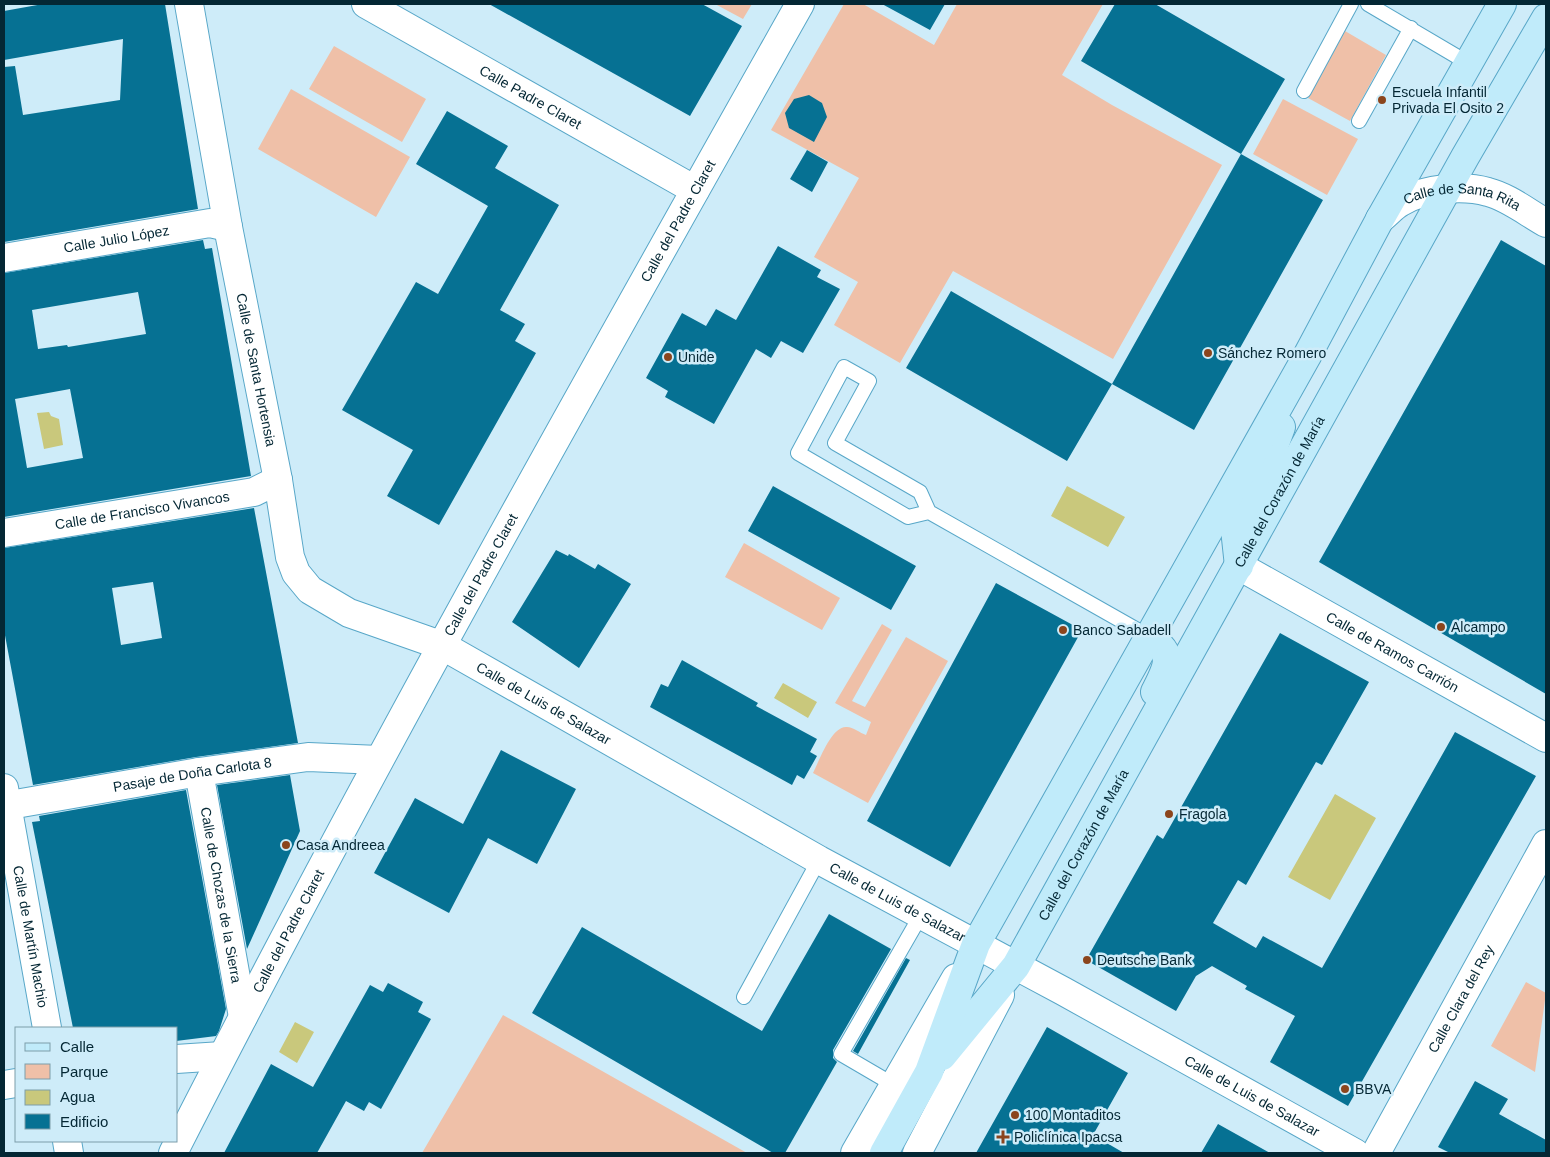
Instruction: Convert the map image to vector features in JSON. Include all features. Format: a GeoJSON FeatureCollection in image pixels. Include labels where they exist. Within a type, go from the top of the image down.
{"type":"FeatureCollection","features":[{"type":"Feature","properties":{"kind":"street","name":"Calle de Santa Hortensia"},"geometry":{"type":"LineString","coordinates":[[189,4],[228,227],[278,480],[290,557],[296,573],[310,590],[349,613],[443,646]]}},
{"type":"Feature","properties":{"kind":"street","name":"Calle Padre Claret"},"geometry":{"type":"LineString","coordinates":[[366,4],[695,190]]}},
{"type":"Feature","properties":{"kind":"street","name":"Calle del Padre Claret"},"geometry":{"type":"LineString","coordinates":[[173,1153],[222,1056],[379,760],[443,646],[536,472],[800,4]]}},
{"type":"Feature","properties":{"kind":"street","name":"Calle del Corazón de María"},"geometry":{"type":"LineString","coordinates":[[855,1153],[976,944],[1502,4]]}},
{"type":"Feature","properties":{"kind":"street","name":"Calle del Corazón de María"},"geometry":{"type":"LineString","coordinates":[[917,1153],[1016,966],[1447,189],[1546,18]]}},
{"type":"Feature","properties":{"kind":"street"},"geometry":{"type":"LineString","coordinates":[[1465,157],[1465,143],[1471,123],[1491,88],[1492,82],[1468,63]]}},
{"type":"Feature","properties":{"kind":"street","name":"Calle de Santa Rita"},"geometry":{"type":"LineString","coordinates":[[1380,219],[1400,202],[1421,194],[1447,189],[1471,189],[1489,192],[1546,224]]}},
{"type":"Feature","properties":{"kind":"street","name":"Calle Julio López"},"geometry":{"type":"LineString","coordinates":[[4,258],[210,223],[228,227]]}},
{"type":"Feature","properties":{"kind":"street"},"geometry":{"type":"LineString","coordinates":[[1238,566],[1235,529],[1265,470],[1278,437],[1284,418],[1282,399]]}},
{"type":"Feature","properties":{"kind":"street","name":"Calle de Francisco Vivancos"},"geometry":{"type":"LineString","coordinates":[[4,533],[254,492],[278,480]]}},
{"type":"Feature","properties":{"kind":"street","name":"Calle de Ramos Carrión"},"geometry":{"type":"LineString","coordinates":[[1238,566],[1546,738]]}},
{"type":"Feature","properties":{"kind":"street"},"geometry":{"type":"LineString","coordinates":[[1125,772],[1129,749],[1168,664],[1166,653],[1160,643],[1148,636]]}},
{"type":"Feature","properties":{"kind":"street","name":"Calle de Luis de Salazar"},"geometry":{"type":"LineString","coordinates":[[443,646],[819,860],[976,944],[1354,1153]]}},
{"type":"Feature","properties":{"kind":"street","name":"Pasaje de Doña Carlota 8"},"geometry":{"type":"LineString","coordinates":[[5,800],[308,757],[379,760]]}},
{"type":"Feature","properties":{"kind":"street","name":"Calle de Chozas de la Sierra"},"geometry":{"type":"LineString","coordinates":[[199,772],[243,1017]]}},
{"type":"Feature","properties":{"kind":"street","name":"Calle de Martín Machio"},"geometry":{"type":"LineString","coordinates":[[5,800],[47,1027]]}},
{"type":"Feature","properties":{"kind":"street","name":"Calle Clara del Rey"},"geometry":{"type":"LineString","coordinates":[[1376,1153],[1546,844]]}},
{"type":"Feature","properties":{"kind":"street","name":"Calle del Corazón de María"},"geometry":{"type":"LineString","coordinates":[[884,1153],[929,1072],[976,944]]}},
{"type":"Feature","properties":{"kind":"street","name":"Calle del Corazón de María"},"geometry":{"type":"LineString","coordinates":[[929,1072],[1016,966]]}},
{"type":"Feature","properties":{"kind":"street"},"geometry":{"type":"LineString","coordinates":[[178,1059],[222,1056]]}},
{"type":"Feature","properties":{"kind":"lane"},"geometry":{"type":"LineString","coordinates":[[1304,91],[1351,4]]}},
{"type":"Feature","properties":{"kind":"lane"},"geometry":{"type":"LineString","coordinates":[[1368,4],[1468,63]]}},
{"type":"Feature","properties":{"kind":"lane"},"geometry":{"type":"LineString","coordinates":[[1359,121],[1411,28]]}},
{"type":"Feature","properties":{"kind":"lane"},"geometry":{"type":"LineString","coordinates":[[929,512],[908,517],[798,453],[844,367],[869,380],[835,443],[920,492],[929,512],[1148,636]]}},
{"type":"Feature","properties":{"kind":"lane"},"geometry":{"type":"LineString","coordinates":[[744,997],[819,860]]}},
{"type":"Feature","properties":{"kind":"lane"},"geometry":{"type":"LineString","coordinates":[[894,1085],[841,1054],[921,915]]}},
{"type":"Feature","properties":{"kind":"green space"},"geometry":{"type":"Polygon","coordinates":[[[715,4],[752,4],[743,19],[715,4]]]}},
{"type":"Feature","properties":{"kind":"green space"},"geometry":{"type":"Polygon","coordinates":[[[844,4],[863,4],[934,45],[957,4],[1103,4],[1062,75],[1112,105],[1222,165],[1113,359],[953,271],[900,363],[834,325],[858,282],[814,257],[859,178],[771,130],[844,4]]]}},
{"type":"Feature","properties":{"kind":"green space"},"geometry":{"type":"Polygon","coordinates":[[[1345,31],[1386,55],[1350,121],[1308,98],[1345,31]]]}},
{"type":"Feature","properties":{"kind":"green space"},"geometry":{"type":"Polygon","coordinates":[[[334,46],[426,99],[402,142],[309,89],[334,46]]]}},
{"type":"Feature","properties":{"kind":"green space"},"geometry":{"type":"Polygon","coordinates":[[[291,89],[410,157],[376,217],[258,149],[291,89]]]}},
{"type":"Feature","properties":{"kind":"green space"},"geometry":{"type":"Polygon","coordinates":[[[1283,99],[1358,139],[1327,195],[1253,154],[1283,99]]]}},
{"type":"Feature","properties":{"kind":"green space"},"geometry":{"type":"Polygon","coordinates":[[[744,543],[840,598],[822,630],[725,577],[744,543]]]}},
{"type":"Feature","properties":{"kind":"green space"},"geometry":{"type":"Polygon","coordinates":[[[882,624],[892,630],[852,701],[865,707],[906,637],[948,661],[868,803],[813,773],[831,738],[841,728],[852,728],[866,735],[871,722],[835,703],[882,624]]]}},
{"type":"Feature","properties":{"kind":"green space"},"geometry":{"type":"Polygon","coordinates":[[[1526,982],[1546,993],[1535,1072],[1491,1046],[1526,982]]]}},
{"type":"Feature","properties":{"kind":"green space"},"geometry":{"type":"Polygon","coordinates":[[[503,1015],[747,1153],[422,1153],[503,1015]]]}},
{"type":"Feature","properties":{"kind":"water"},"geometry":{"type":"Polygon","coordinates":[[[49,412],[51,416],[59,419],[63,445],[44,449],[37,413],[49,412]]]}},
{"type":"Feature","properties":{"kind":"water"},"geometry":{"type":"Polygon","coordinates":[[[1067,486],[1125,517],[1108,547],[1051,516],[1067,486]]]}},
{"type":"Feature","properties":{"kind":"water"},"geometry":{"type":"Polygon","coordinates":[[[783,683],[817,702],[808,718],[774,698],[783,683]]]}},
{"type":"Feature","properties":{"kind":"water"},"geometry":{"type":"Polygon","coordinates":[[[1335,794],[1376,818],[1330,900],[1288,877],[1335,794]]]}},
{"type":"Feature","properties":{"kind":"water"},"geometry":{"type":"Polygon","coordinates":[[[295,1022],[314,1032],[297,1063],[279,1052],[295,1022]]]}},
{"type":"Feature","properties":{"kind":"building"},"geometry":{"type":"Polygon","coordinates":[[[43,4],[165,4],[198,209],[4,242],[4,67],[15,66],[23,115],[120,100],[123,39],[4,60],[4,11],[43,4]]]}},
{"type":"Feature","properties":{"kind":"building"},"geometry":{"type":"Polygon","coordinates":[[[489,4],[702,4],[742,26],[690,116],[489,4]]]}},
{"type":"Feature","properties":{"kind":"building"},"geometry":{"type":"Polygon","coordinates":[[[882,4],[945,4],[930,30],[882,4]]]}},
{"type":"Feature","properties":{"kind":"building"},"geometry":{"type":"Polygon","coordinates":[[[1115,4],[1155,4],[1285,79],[1241,154],[1081,61],[1115,4]]]}},
{"type":"Feature","properties":{"kind":"building"},"geometry":{"type":"Polygon","coordinates":[[[809,95],[822,103],[827,117],[814,142],[789,128],[785,113],[794,99],[809,95]]]}},
{"type":"Feature","properties":{"kind":"building"},"geometry":{"type":"Polygon","coordinates":[[[447,111],[508,146],[495,168],[559,205],[500,310],[525,324],[515,341],[536,353],[439,525],[387,496],[413,450],[342,410],[416,282],[438,294],[488,206],[416,164],[447,111]]]}},
{"type":"Feature","properties":{"kind":"building"},"geometry":{"type":"Polygon","coordinates":[[[807,150],[828,162],[812,192],[790,179],[807,150]]]}},
{"type":"Feature","properties":{"kind":"building"},"geometry":{"type":"Polygon","coordinates":[[[1241,154],[1323,200],[1194,430],[1112,384],[1241,154]]]}},
{"type":"Feature","properties":{"kind":"building"},"geometry":{"type":"Polygon","coordinates":[[[203,240],[205,249],[212,248],[251,476],[4,517],[4,273],[203,240]],[[138,292],[32,310],[38,349],[67,345],[68,347],[146,334],[138,292]],[[70,389],[15,399],[27,468],[83,458],[70,389]]]}},
{"type":"Feature","properties":{"kind":"building"},"geometry":{"type":"Polygon","coordinates":[[[1501,240],[1546,266],[1546,694],[1319,562],[1501,240]]]}},
{"type":"Feature","properties":{"kind":"building"},"geometry":{"type":"Polygon","coordinates":[[[778,246],[821,270],[817,277],[840,289],[803,353],[781,341],[771,358],[756,349],[714,424],[665,397],[668,391],[646,378],[682,313],[706,326],[716,309],[736,320],[778,246]]]}},
{"type":"Feature","properties":{"kind":"building"},"geometry":{"type":"Polygon","coordinates":[[[951,291],[1112,384],[1067,461],[906,368],[951,291]]]}},
{"type":"Feature","properties":{"kind":"building"},"geometry":{"type":"Polygon","coordinates":[[[773,486],[916,566],[891,610],[748,531],[773,486]]]}},
{"type":"Feature","properties":{"kind":"building"},"geometry":{"type":"Polygon","coordinates":[[[254,508],[298,743],[196,757],[33,785],[4,630],[4,548],[254,508]],[[153,582],[112,588],[121,645],[162,638],[153,582]]]}},
{"type":"Feature","properties":{"kind":"building"},"geometry":{"type":"Polygon","coordinates":[[[556,550],[568,556],[569,554],[595,569],[598,564],[631,584],[579,668],[512,622],[556,550]]]}},
{"type":"Feature","properties":{"kind":"building"},"geometry":{"type":"Polygon","coordinates":[[[996,583],[1082,630],[950,867],[867,821],[996,583]]]}},
{"type":"Feature","properties":{"kind":"building"},"geometry":{"type":"Polygon","coordinates":[[[1280,633],[1369,682],[1322,765],[1316,762],[1246,885],[1238,880],[1213,923],[1256,948],[1263,936],[1322,968],[1455,732],[1536,776],[1348,1106],[1270,1062],[1295,1016],[1245,989],[1247,986],[1212,966],[1196,976],[1176,1011],[1086,960],[1157,835],[1163,839],[1280,633]]]}},
{"type":"Feature","properties":{"kind":"building"},"geometry":{"type":"Polygon","coordinates":[[[682,660],[758,703],[756,706],[817,739],[810,752],[817,756],[804,779],[797,775],[792,785],[650,707],[661,684],[668,687],[682,660]]]}},
{"type":"Feature","properties":{"kind":"building"},"geometry":{"type":"Polygon","coordinates":[[[501,750],[576,789],[537,864],[488,838],[449,913],[374,873],[415,798],[463,824],[501,750]]]}},
{"type":"Feature","properties":{"kind":"building"},"geometry":{"type":"Polygon","coordinates":[[[290,775],[300,831],[247,949],[217,785],[290,775]]]}},
{"type":"Feature","properties":{"kind":"building"},"geometry":{"type":"Polygon","coordinates":[[[186,790],[226,1009],[216,1036],[178,1041],[178,1027],[73,1027],[32,822],[40,821],[39,816],[186,790]]]}},
{"type":"Feature","properties":{"kind":"building"},"geometry":{"type":"Polygon","coordinates":[[[829,914],[891,949],[833,1050],[833,1058],[837,1062],[785,1153],[773,1153],[532,1013],[582,927],[762,1031],[829,914]]]}},
{"type":"Feature","properties":{"kind":"building"},"geometry":{"type":"Polygon","coordinates":[[[906,958],[910,960],[858,1054],[853,1051],[906,958]]]}},
{"type":"Feature","properties":{"kind":"building"},"geometry":{"type":"Polygon","coordinates":[[[388,983],[423,1002],[418,1012],[431,1019],[381,1109],[369,1102],[364,1111],[346,1101],[317,1153],[224,1153],[271,1064],[313,1087],[370,985],[383,992],[388,983]]]}},
{"type":"Feature","properties":{"kind":"building"},"geometry":{"type":"Polygon","coordinates":[[[1047,1027],[1128,1073],[1093,1135],[1124,1153],[976,1153],[1047,1027]]]}},
{"type":"Feature","properties":{"kind":"building"},"geometry":{"type":"Polygon","coordinates":[[[1475,1081],[1508,1099],[1499,1114],[1546,1140],[1546,1153],[1450,1153],[1438,1147],[1475,1081]]]}},
{"type":"Feature","properties":{"kind":"building"},"geometry":{"type":"Polygon","coordinates":[[[1218,1124],[1270,1153],[1201,1153],[1218,1124]]]}},
{"type":"Feature","properties":{"kind":"place","name":"Escuela Infantil Privada El Osito 2"},"geometry":{"type":"Point","coordinates":[1382,100]}},
{"type":"Feature","properties":{"kind":"place","name":"Sánchez Romero"},"geometry":{"type":"Point","coordinates":[1208,353]}},
{"type":"Feature","properties":{"kind":"place","name":"Unide"},"geometry":{"type":"Point","coordinates":[668,357]}},
{"type":"Feature","properties":{"kind":"place","name":"Alcampo"},"geometry":{"type":"Point","coordinates":[1441,627]}},
{"type":"Feature","properties":{"kind":"place","name":"Banco Sabadell"},"geometry":{"type":"Point","coordinates":[1063,630]}},
{"type":"Feature","properties":{"kind":"place","name":"Fragola"},"geometry":{"type":"Point","coordinates":[1169,814]}},
{"type":"Feature","properties":{"kind":"place","name":"Casa Andreea"},"geometry":{"type":"Point","coordinates":[286,845]}},
{"type":"Feature","properties":{"kind":"place","name":"Deutsche Bank"},"geometry":{"type":"Point","coordinates":[1087,960]}},
{"type":"Feature","properties":{"kind":"place","name":"BBVA"},"geometry":{"type":"Point","coordinates":[1345,1089]}},
{"type":"Feature","properties":{"kind":"place","name":"100 Montaditos"},"geometry":{"type":"Point","coordinates":[1015,1115]}},
{"type":"Feature","properties":{"kind":"place","name":"Policlínica Ipacsa"},"geometry":{"type":"Point","coordinates":[1003,1137]}}]}
